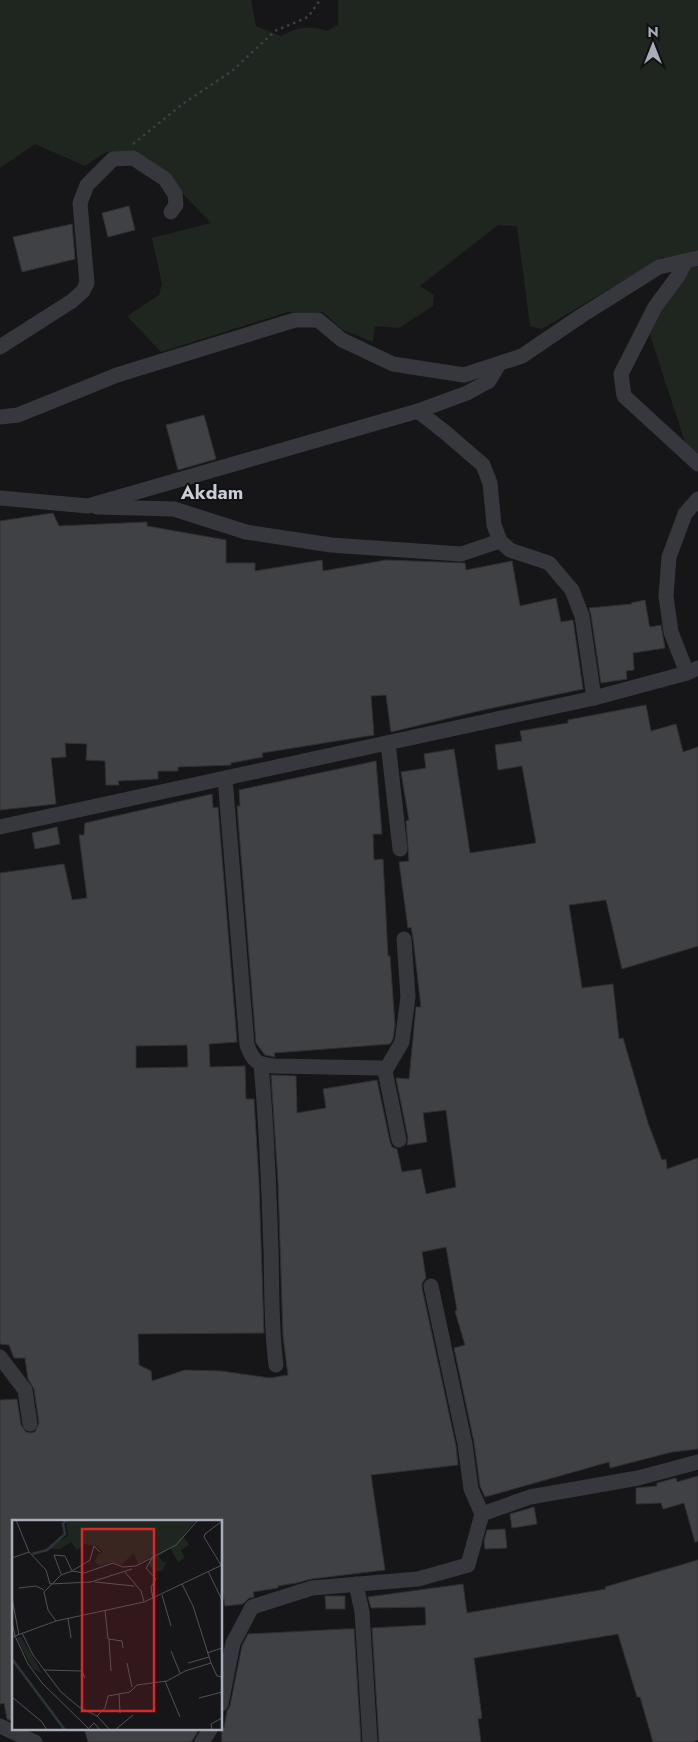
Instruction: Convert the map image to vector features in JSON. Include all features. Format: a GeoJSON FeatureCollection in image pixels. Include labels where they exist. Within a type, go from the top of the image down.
{"type":"FeatureCollection","features":[{"type":"Feature","properties":{"kind":"street"},"geometry":{"type":"LineString","coordinates":[[0,346],[72,301],[83,291],[87,283],[80,203],[87,186],[113,159],[133,158],[165,179],[175,194],[176,206],[171,212]]}},
{"type":"Feature","properties":{"kind":"street"},"geometry":{"type":"LineString","coordinates":[[0,417],[18,415],[116,374],[295,320],[318,320],[342,340],[392,364],[464,374],[522,356],[580,316],[659,267],[692,259]]}},
{"type":"Feature","properties":{"kind":"street"},"geometry":{"type":"LineString","coordinates":[[692,259],[655,307],[621,374],[624,396],[698,464]]}},
{"type":"Feature","properties":{"kind":"street"},"geometry":{"type":"LineString","coordinates":[[88,506],[418,411],[467,393],[489,381],[499,364]]}},
{"type":"Feature","properties":{"kind":"street"},"geometry":{"type":"LineString","coordinates":[[418,411],[483,465],[490,484],[494,525],[500,541],[510,550],[549,563],[572,590],[582,616],[594,698]]}},
{"type":"Feature","properties":{"kind":"street"},"geometry":{"type":"LineString","coordinates":[[0,498],[119,509],[174,510],[246,532],[331,545],[461,554],[500,541]]}},
{"type":"Feature","properties":{"kind":"street"},"geometry":{"type":"LineString","coordinates":[[0,827],[594,698],[692,670],[671,632],[666,596],[669,557],[685,514],[698,500]]}},
{"type":"Feature","properties":{"kind":"street"},"geometry":{"type":"LineString","coordinates":[[388,743],[400,849]]}},
{"type":"Feature","properties":{"kind":"street"},"geometry":{"type":"LineString","coordinates":[[225,778],[246,1045],[252,1058],[261,1065],[380,1068],[385,1071]]}},
{"type":"Feature","properties":{"kind":"street"},"geometry":{"type":"LineString","coordinates":[[398,1140],[385,1071],[402,1042],[405,1024],[408,997],[404,939]]}},
{"type":"Feature","properties":{"kind":"street"},"geometry":{"type":"LineString","coordinates":[[261,1065],[266,1116],[272,1334],[276,1365]]}},
{"type":"Feature","properties":{"kind":"street"},"geometry":{"type":"LineString","coordinates":[[222,1699],[233,1643],[252,1607],[312,1588],[418,1579],[468,1565],[482,1514],[471,1489],[465,1444],[431,1286]]}},
{"type":"Feature","properties":{"kind":"street"},"geometry":{"type":"LineString","coordinates":[[0,1357],[25,1390],[30,1424]]}},
{"type":"Feature","properties":{"kind":"street"},"geometry":{"type":"LineString","coordinates":[[482,1514],[530,1497],[638,1478],[698,1462]]}},
{"type":"Feature","properties":{"kind":"street"},"geometry":{"type":"LineString","coordinates":[[356,1584],[362,1612],[370,1742]]}},
{"type":"Feature","properties":{"kind":"street"},"geometry":{"type":"LineString","coordinates":[[0,1726],[35,1742]]}},
{"type":"Feature","properties":{"kind":"street"},"geometry":{"type":"LineString","coordinates":[[202,1742],[210,1730]]}},
{"type":"Feature","properties":{"kind":"path"},"geometry":{"type":"LineString","coordinates":[[113,159],[184,103],[232,71],[275,31],[308,17],[320,0]]}},
{"type":"Feature","properties":{"kind":"shaded area"},"geometry":{"type":"Polygon","coordinates":[[[0,0],[251,0],[256,26],[281,36],[303,28],[327,31],[338,25],[338,0],[698,0],[698,455],[685,442],[650,335],[658,309],[687,269],[663,257],[542,329],[530,326],[517,226],[498,225],[420,286],[434,295],[433,306],[399,328],[375,326],[373,342],[343,330],[323,312],[288,312],[161,352],[127,316],[159,295],[162,284],[152,238],[211,223],[149,159],[106,152],[85,166],[35,144],[0,168],[0,0]]]}},
{"type":"Feature","properties":{"kind":"building"},"geometry":{"type":"Polygon","coordinates":[[[129,206],[135,230],[108,237],[102,213],[129,206]]]}},
{"type":"Feature","properties":{"kind":"building"},"geometry":{"type":"Polygon","coordinates":[[[72,224],[75,259],[22,272],[13,237],[72,224]]]}},
{"type":"Feature","properties":{"kind":"building"},"geometry":{"type":"Polygon","coordinates":[[[204,415],[216,459],[178,470],[166,425],[204,415]]]}},
{"type":"Feature","properties":{"kind":"building"},"geometry":{"type":"Polygon","coordinates":[[[53,513],[59,526],[147,522],[147,526],[226,540],[226,563],[255,563],[255,571],[322,560],[323,571],[386,560],[465,563],[466,570],[512,561],[520,606],[556,598],[561,622],[573,620],[583,689],[391,732],[386,695],[371,696],[374,735],[262,753],[263,757],[231,763],[231,765],[178,767],[178,771],[158,771],[158,779],[118,781],[119,785],[106,785],[105,761],[86,760],[87,744],[65,743],[66,757],[51,758],[56,804],[0,810],[0,521],[53,513]]]}},
{"type":"Feature","properties":{"kind":"building"},"geometry":{"type":"Polygon","coordinates":[[[645,600],[650,627],[661,625],[665,648],[633,653],[634,670],[626,671],[627,679],[601,683],[589,608],[632,604],[645,600]]]}},
{"type":"Feature","properties":{"kind":"building"},"geometry":{"type":"Polygon","coordinates":[[[646,705],[651,731],[676,724],[683,752],[698,747],[698,946],[622,969],[606,900],[569,905],[582,988],[613,984],[619,1039],[623,1038],[648,1123],[662,1160],[666,1159],[667,1169],[698,1158],[698,1449],[672,1452],[610,1468],[609,1462],[485,1497],[480,1486],[474,1442],[454,1348],[465,1345],[455,1311],[457,1310],[446,1247],[422,1252],[426,1278],[422,1283],[422,1288],[456,1446],[458,1465],[371,1475],[385,1570],[311,1579],[278,1586],[278,1588],[253,1592],[254,1597],[249,1598],[243,1604],[225,1606],[222,1586],[222,1520],[12,1520],[12,1721],[7,1719],[4,1703],[0,1704],[0,1400],[17,1399],[21,1425],[26,1432],[35,1432],[39,1423],[34,1389],[28,1379],[25,1358],[14,1358],[9,1345],[0,1344],[0,873],[64,864],[72,900],[87,898],[79,835],[84,835],[85,823],[212,794],[213,808],[218,807],[237,1042],[209,1044],[210,1067],[245,1066],[246,1099],[254,1099],[264,1333],[138,1334],[139,1365],[151,1371],[152,1381],[185,1370],[221,1371],[270,1378],[288,1375],[283,1336],[278,1181],[271,1075],[296,1076],[297,1113],[326,1108],[323,1089],[377,1080],[390,1142],[392,1147],[397,1149],[402,1172],[421,1169],[426,1194],[456,1187],[446,1110],[423,1113],[427,1142],[407,1145],[408,1138],[396,1078],[409,1079],[416,1007],[421,1007],[413,938],[411,927],[408,928],[399,862],[409,861],[406,821],[409,820],[401,772],[426,768],[424,754],[454,749],[470,853],[536,843],[522,766],[498,770],[495,745],[522,741],[520,731],[568,723],[568,720],[646,705]],[[187,1045],[136,1046],[136,1068],[188,1067],[187,1045]]]}},
{"type":"Feature","properties":{"kind":"building"},"geometry":{"type":"Polygon","coordinates":[[[376,761],[382,834],[373,834],[374,860],[383,859],[388,956],[390,956],[395,1025],[393,1039],[390,1044],[274,1053],[275,1057],[265,1055],[256,1043],[237,806],[240,806],[239,790],[376,761]]]}},
{"type":"Feature","properties":{"kind":"building"},"geometry":{"type":"Polygon","coordinates":[[[57,827],[60,844],[35,849],[32,833],[57,827]]]}},
{"type":"Feature","properties":{"kind":"building"},"geometry":{"type":"Polygon","coordinates":[[[698,1476],[698,1541],[695,1542],[684,1503],[663,1509],[661,1503],[636,1504],[636,1488],[657,1486],[657,1483],[676,1478],[677,1482],[698,1476]]]}},
{"type":"Feature","properties":{"kind":"building"},"geometry":{"type":"Polygon","coordinates":[[[534,1507],[537,1524],[512,1528],[510,1514],[534,1507]]]}},
{"type":"Feature","properties":{"kind":"building"},"geometry":{"type":"Polygon","coordinates":[[[505,1529],[507,1548],[485,1549],[484,1541],[487,1530],[505,1529]]]}},
{"type":"Feature","properties":{"kind":"building"},"geometry":{"type":"Polygon","coordinates":[[[698,1560],[698,1740],[693,1742],[653,1742],[640,1697],[637,1697],[618,1634],[474,1658],[482,1718],[478,1719],[481,1742],[379,1742],[372,1628],[426,1625],[425,1607],[371,1608],[368,1597],[463,1584],[467,1613],[606,1589],[605,1587],[698,1560]]]}},
{"type":"Feature","properties":{"kind":"building"},"geometry":{"type":"Polygon","coordinates":[[[325,1596],[345,1596],[345,1609],[326,1609],[325,1596]]]}},
{"type":"Feature","properties":{"kind":"building"},"geometry":{"type":"Polygon","coordinates":[[[354,1629],[361,1742],[222,1742],[221,1730],[224,1728],[227,1711],[230,1706],[242,1646],[248,1634],[354,1629]]]}},
{"type":"Feature","properties":{"kind":"building"},"geometry":{"type":"Polygon","coordinates":[[[85,1730],[199,1730],[192,1741],[188,1742],[88,1742],[85,1730]]]}},
{"type":"Feature","properties":{"kind":"district","name":"Akdam"},"geometry":{"type":"Point","coordinates":[212,492]}}]}
